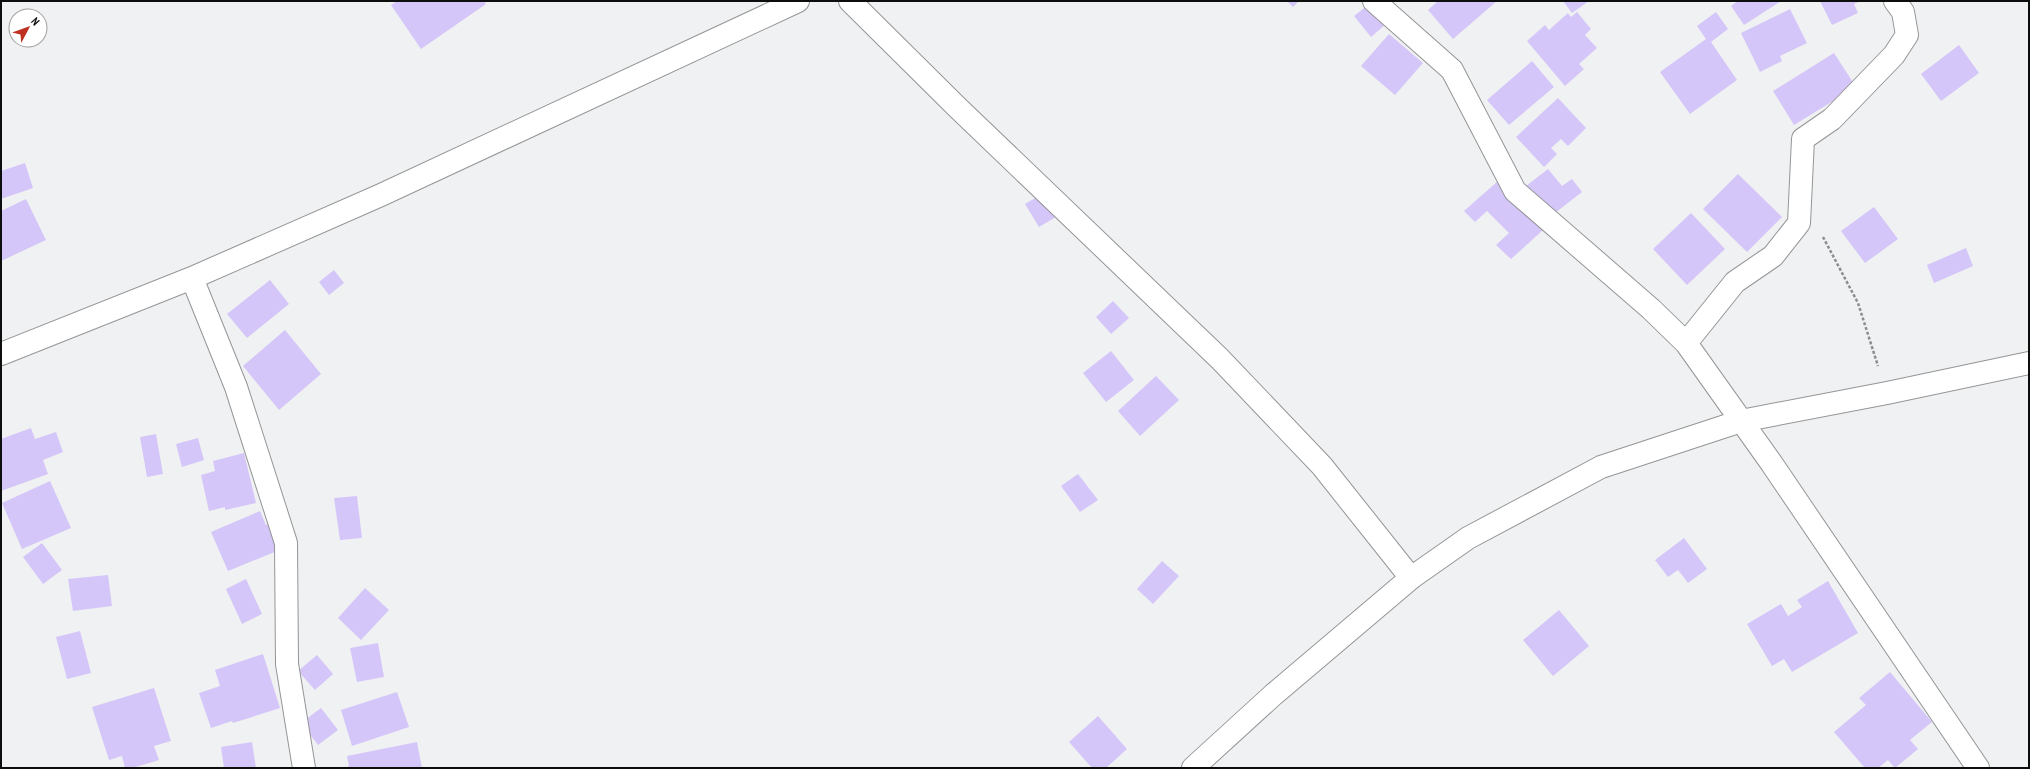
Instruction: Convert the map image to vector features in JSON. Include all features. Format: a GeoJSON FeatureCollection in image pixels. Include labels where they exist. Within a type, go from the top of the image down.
{"type":"FeatureCollection","features":[{"type":"Feature","properties":{"kind":"street"},"geometry":{"type":"LineString","coordinates":[[1,354],[192,278],[382,195],[798,1]]}},
{"type":"Feature","properties":{"kind":"street"},"geometry":{"type":"LineString","coordinates":[[850,1],[1220,360],[1322,466],[1411,578]]}},
{"type":"Feature","properties":{"kind":"street"},"geometry":{"type":"LineString","coordinates":[[1374,1],[1452,70],[1515,191],[1651,309],[1686,343],[1978,768]]}},
{"type":"Feature","properties":{"kind":"street"},"geometry":{"type":"LineString","coordinates":[[1686,343],[1735,282],[1774,256],[1798,223],[1802,138],[1832,119],[1894,55],[1907,35],[1903,12],[1895,1]]}},
{"type":"Feature","properties":{"kind":"street"},"geometry":{"type":"LineString","coordinates":[[192,278],[236,387],[286,543],[287,664],[304,768]]}},
{"type":"Feature","properties":{"kind":"street"},"geometry":{"type":"LineString","coordinates":[[1194,768],[1273,695],[1411,578],[1468,538],[1601,467],[1741,421],[1887,394],[2029,363]]}},
{"type":"Feature","properties":{"kind":"path"},"geometry":{"type":"LineString","coordinates":[[1822,234],[1858,303],[1887,394]]}},
{"type":"Feature","properties":{"kind":"building"},"geometry":{"type":"Polygon","coordinates":[[[397,1],[484,1],[486,4],[421,49],[391,5],[397,1]]]}},
{"type":"Feature","properties":{"kind":"building"},"geometry":{"type":"Polygon","coordinates":[[[1287,1],[1299,1],[1293,7],[1287,1]]]}},
{"type":"Feature","properties":{"kind":"building"},"geometry":{"type":"Polygon","coordinates":[[[1438,1],[1497,1],[1453,39],[1428,10],[1438,1]]]}},
{"type":"Feature","properties":{"kind":"building"},"geometry":{"type":"Polygon","coordinates":[[[1563,1],[1589,1],[1572,13],[1563,1]]]}},
{"type":"Feature","properties":{"kind":"building"},"geometry":{"type":"Polygon","coordinates":[[[1738,1],[1781,1],[1744,25],[1731,6],[1738,1]]]}},
{"type":"Feature","properties":{"kind":"building"},"geometry":{"type":"Polygon","coordinates":[[[1820,1],[1861,1],[1854,4],[1858,13],[1832,25],[1820,1]]]}},
{"type":"Feature","properties":{"kind":"building"},"geometry":{"type":"Polygon","coordinates":[[[1368,5],[1385,25],[1371,37],[1354,16],[1368,5]]]}},
{"type":"Feature","properties":{"kind":"building"},"geometry":{"type":"Polygon","coordinates":[[[1790,9],[1807,43],[1780,56],[1782,61],[1760,72],[1741,33],[1790,9]]]}},
{"type":"Feature","properties":{"kind":"building"},"geometry":{"type":"Polygon","coordinates":[[[1577,12],[1591,29],[1585,35],[1597,48],[1579,64],[1584,69],[1565,86],[1527,41],[1545,25],[1549,30],[1568,13],[1571,17],[1577,12]]]}},
{"type":"Feature","properties":{"kind":"building"},"geometry":{"type":"Polygon","coordinates":[[[1716,12],[1728,29],[1711,42],[1737,80],[1690,114],[1660,72],[1706,39],[1697,26],[1716,12]]]}},
{"type":"Feature","properties":{"kind":"building"},"geometry":{"type":"Polygon","coordinates":[[[1389,34],[1423,63],[1395,95],[1361,66],[1389,34]]]}},
{"type":"Feature","properties":{"kind":"building"},"geometry":{"type":"Polygon","coordinates":[[[1959,45],[1979,73],[1941,101],[1921,74],[1959,45]]]}},
{"type":"Feature","properties":{"kind":"building"},"geometry":{"type":"Polygon","coordinates":[[[1834,53],[1856,87],[1794,125],[1773,91],[1834,53]]]}},
{"type":"Feature","properties":{"kind":"building"},"geometry":{"type":"Polygon","coordinates":[[[1532,61],[1554,87],[1509,125],[1487,100],[1532,61]]]}},
{"type":"Feature","properties":{"kind":"building"},"geometry":{"type":"Polygon","coordinates":[[[1558,98],[1586,128],[1568,146],[1561,139],[1551,148],[1557,154],[1544,167],[1516,137],[1558,98]]]}},
{"type":"Feature","properties":{"kind":"building"},"geometry":{"type":"Polygon","coordinates":[[[25,163],[33,188],[1,199],[1,171],[25,163]]]}},
{"type":"Feature","properties":{"kind":"building"},"geometry":{"type":"Polygon","coordinates":[[[1548,169],[1562,186],[1572,179],[1582,192],[1550,217],[1526,186],[1548,169]]]}},
{"type":"Feature","properties":{"kind":"building"},"geometry":{"type":"Polygon","coordinates":[[[1738,174],[1782,217],[1747,252],[1703,209],[1738,174]]]}},
{"type":"Feature","properties":{"kind":"building"},"geometry":{"type":"Polygon","coordinates":[[[1498,181],[1543,230],[1511,259],[1496,245],[1509,233],[1487,211],[1475,222],[1464,211],[1498,181]]]}},
{"type":"Feature","properties":{"kind":"building"},"geometry":{"type":"Polygon","coordinates":[[[1042,194],[1056,217],[1039,227],[1025,204],[1042,194]]]}},
{"type":"Feature","properties":{"kind":"building"},"geometry":{"type":"Polygon","coordinates":[[[26,199],[46,240],[1,261],[1,211],[26,199]]]}},
{"type":"Feature","properties":{"kind":"building"},"geometry":{"type":"Polygon","coordinates":[[[1874,207],[1898,239],[1865,263],[1841,231],[1874,207]]]}},
{"type":"Feature","properties":{"kind":"building"},"geometry":{"type":"Polygon","coordinates":[[[1691,213],[1725,249],[1687,285],[1653,249],[1691,213]]]}},
{"type":"Feature","properties":{"kind":"building"},"geometry":{"type":"Polygon","coordinates":[[[1966,248],[1973,266],[1934,283],[1927,265],[1966,248]]]}},
{"type":"Feature","properties":{"kind":"building"},"geometry":{"type":"Polygon","coordinates":[[[334,270],[344,283],[329,295],[319,282],[334,270]]]}},
{"type":"Feature","properties":{"kind":"building"},"geometry":{"type":"Polygon","coordinates":[[[270,280],[289,304],[247,338],[227,314],[270,280]]]}},
{"type":"Feature","properties":{"kind":"building"},"geometry":{"type":"Polygon","coordinates":[[[1113,301],[1129,318],[1111,334],[1096,317],[1113,301]]]}},
{"type":"Feature","properties":{"kind":"building"},"geometry":{"type":"Polygon","coordinates":[[[285,330],[321,374],[279,410],[243,366],[285,330]]]}},
{"type":"Feature","properties":{"kind":"building"},"geometry":{"type":"Polygon","coordinates":[[[1111,351],[1134,380],[1106,402],[1083,373],[1111,351]]]}},
{"type":"Feature","properties":{"kind":"building"},"geometry":{"type":"Polygon","coordinates":[[[1156,376],[1179,400],[1140,436],[1118,411],[1156,376]]]}},
{"type":"Feature","properties":{"kind":"building"},"geometry":{"type":"Polygon","coordinates":[[[31,428],[35,439],[56,432],[63,452],[43,460],[48,474],[1,491],[1,439],[31,428]]]}},
{"type":"Feature","properties":{"kind":"building"},"geometry":{"type":"Polygon","coordinates":[[[156,434],[163,474],[147,477],[140,437],[156,434]]]}},
{"type":"Feature","properties":{"kind":"building"},"geometry":{"type":"Polygon","coordinates":[[[198,438],[204,460],[182,467],[176,444],[198,438]]]}},
{"type":"Feature","properties":{"kind":"building"},"geometry":{"type":"Polygon","coordinates":[[[244,453],[256,503],[225,510],[225,507],[209,511],[201,475],[215,471],[213,461],[244,453]]]}},
{"type":"Feature","properties":{"kind":"building"},"geometry":{"type":"Polygon","coordinates":[[[1078,474],[1098,500],[1080,512],[1061,486],[1078,474]]]}},
{"type":"Feature","properties":{"kind":"building"},"geometry":{"type":"Polygon","coordinates":[[[50,481],[71,528],[22,549],[2,503],[50,481]]]}},
{"type":"Feature","properties":{"kind":"building"},"geometry":{"type":"Polygon","coordinates":[[[357,496],[362,538],[340,540],[334,498],[357,496]]]}},
{"type":"Feature","properties":{"kind":"building"},"geometry":{"type":"Polygon","coordinates":[[[260,511],[266,525],[273,522],[282,542],[275,544],[277,551],[228,571],[211,532],[260,511]]]}},
{"type":"Feature","properties":{"kind":"building"},"geometry":{"type":"Polygon","coordinates":[[[1684,538],[1707,569],[1688,583],[1678,570],[1668,577],[1655,560],[1684,538]]]}},
{"type":"Feature","properties":{"kind":"building"},"geometry":{"type":"Polygon","coordinates":[[[42,543],[62,570],[43,584],[23,557],[42,543]]]}},
{"type":"Feature","properties":{"kind":"building"},"geometry":{"type":"Polygon","coordinates":[[[1162,561],[1179,576],[1153,604],[1137,589],[1162,561]]]}},
{"type":"Feature","properties":{"kind":"building"},"geometry":{"type":"Polygon","coordinates":[[[108,575],[112,606],[73,611],[68,579],[108,575]]]}},
{"type":"Feature","properties":{"kind":"building"},"geometry":{"type":"Polygon","coordinates":[[[246,579],[262,614],[242,624],[226,589],[246,579]]]}},
{"type":"Feature","properties":{"kind":"building"},"geometry":{"type":"Polygon","coordinates":[[[1828,581],[1858,633],[1792,672],[1784,659],[1772,666],[1747,624],[1781,604],[1788,616],[1802,607],[1797,600],[1828,581]]]}},
{"type":"Feature","properties":{"kind":"building"},"geometry":{"type":"Polygon","coordinates":[[[365,588],[389,610],[361,640],[338,618],[365,588]]]}},
{"type":"Feature","properties":{"kind":"building"},"geometry":{"type":"Polygon","coordinates":[[[1559,610],[1589,646],[1553,676],[1523,640],[1559,610]]]}},
{"type":"Feature","properties":{"kind":"building"},"geometry":{"type":"Polygon","coordinates":[[[80,631],[91,673],[67,679],[56,637],[80,631]]]}},
{"type":"Feature","properties":{"kind":"building"},"geometry":{"type":"Polygon","coordinates":[[[378,643],[384,677],[357,682],[350,648],[378,643]]]}},
{"type":"Feature","properties":{"kind":"building"},"geometry":{"type":"Polygon","coordinates":[[[263,654],[280,708],[233,723],[232,721],[211,728],[199,693],[220,686],[215,670],[263,654]]]}},
{"type":"Feature","properties":{"kind":"building"},"geometry":{"type":"Polygon","coordinates":[[[317,655],[333,674],[315,690],[298,671],[317,655]]]}},
{"type":"Feature","properties":{"kind":"building"},"geometry":{"type":"Polygon","coordinates":[[[1890,672],[1932,722],[1910,740],[1918,749],[1895,768],[1888,760],[1878,768],[1865,768],[1834,732],[1866,705],[1859,698],[1890,672]]]}},
{"type":"Feature","properties":{"kind":"building"},"geometry":{"type":"Polygon","coordinates":[[[154,688],[171,741],[154,746],[159,760],[132,768],[125,768],[122,756],[109,760],[92,707],[154,688]]]}},
{"type":"Feature","properties":{"kind":"building"},"geometry":{"type":"Polygon","coordinates":[[[397,692],[409,727],[352,746],[341,710],[397,692]]]}},
{"type":"Feature","properties":{"kind":"building"},"geometry":{"type":"Polygon","coordinates":[[[321,708],[338,730],[318,745],[301,723],[321,708]]]}},
{"type":"Feature","properties":{"kind":"building"},"geometry":{"type":"Polygon","coordinates":[[[1098,716],[1127,749],[1106,768],[1092,768],[1069,742],[1098,716]]]}},
{"type":"Feature","properties":{"kind":"building"},"geometry":{"type":"Polygon","coordinates":[[[252,742],[256,768],[224,768],[221,747],[252,742]]]}},
{"type":"Feature","properties":{"kind":"building"},"geometry":{"type":"Polygon","coordinates":[[[417,742],[422,768],[345,768],[349,766],[347,756],[417,742]]]}}]}
